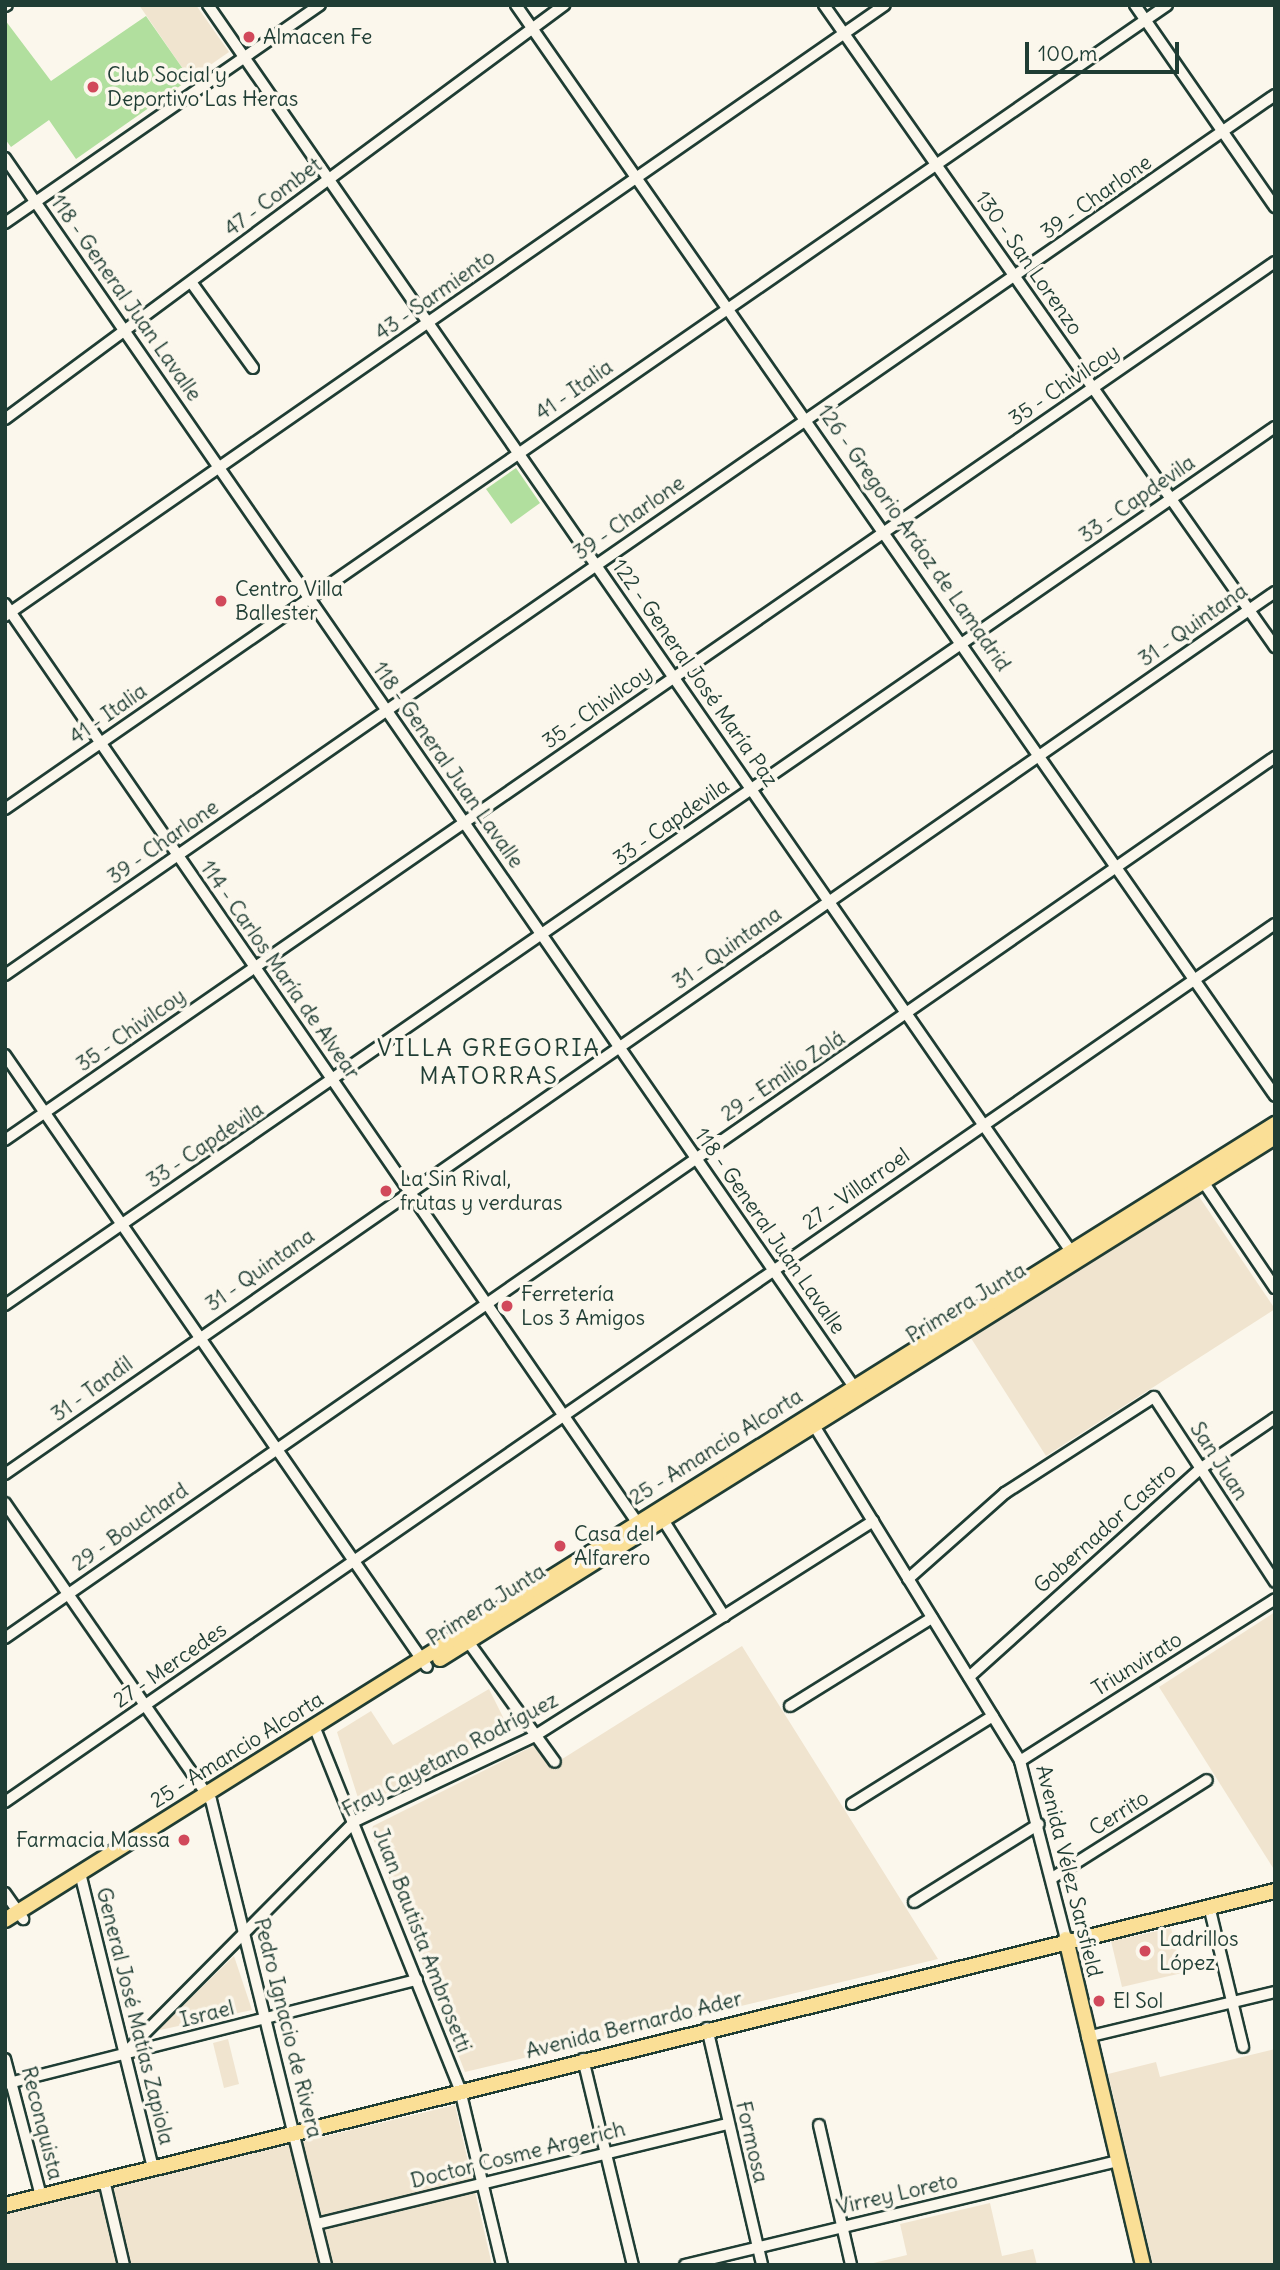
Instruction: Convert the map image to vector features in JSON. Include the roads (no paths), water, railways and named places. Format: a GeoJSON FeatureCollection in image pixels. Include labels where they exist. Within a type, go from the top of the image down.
{"type":"FeatureCollection","features":[{"type":"Feature","properties":{"kind":"main road"},"geometry":{"type":"LineString","coordinates":[[1200,1178],[1275,1124]]}},
{"type":"Feature","properties":{"kind":"main road","name":"Primera Junta"},"geometry":{"type":"LineString","coordinates":[[5,1931],[21,1915],[466,1638],[809,1418],[1200,1178],[1275,1137]]}},
{"type":"Feature","properties":{"kind":"main road","name":"Avenida Bernardo Ader"},"geometry":{"type":"LineString","coordinates":[[5,2205],[1066,1939],[1275,1891]]}},
{"type":"Feature","properties":{"kind":"main road"},"geometry":{"type":"LineString","coordinates":[[5,1920],[21,1915]]}},
{"type":"Feature","properties":{"kind":"main road","name":"Avenida Vélez Sarsfield"},"geometry":{"type":"LineString","coordinates":[[1066,1939],[1143,2265]]}},
{"type":"Feature","properties":{"kind":"street","name":"122 - General José María Paz"},"geometry":{"type":"LineString","coordinates":[[208,5],[595,565],[832,898],[1074,1256]]}},
{"type":"Feature","properties":{"kind":"street"},"geometry":{"type":"LineString","coordinates":[[5,223],[320,5]]}},
{"type":"Feature","properties":{"kind":"street","name":"126 - Gregorio Aráoz de Lamadrid"},"geometry":{"type":"LineString","coordinates":[[516,5],[636,179],[808,417],[1275,1096]]}},
{"type":"Feature","properties":{"kind":"street","name":"47 - Combet"},"geometry":{"type":"LineString","coordinates":[[5,419],[564,5]]}},
{"type":"Feature","properties":{"kind":"street","name":"130 - San Lorenzo"},"geometry":{"type":"LineString","coordinates":[[824,5],[1275,647]]}},
{"type":"Feature","properties":{"kind":"street","name":"43 - Sarmiento"},"geometry":{"type":"LineString","coordinates":[[7,611],[427,324],[885,5]]}},
{"type":"Feature","properties":{"kind":"street"},"geometry":{"type":"LineString","coordinates":[[1135,5],[1275,207]]}},
{"type":"Feature","properties":{"kind":"street","name":"41 - Italia"},"geometry":{"type":"LineString","coordinates":[[5,809],[1167,5]]}},
{"type":"Feature","properties":{"kind":"street","name":"39 - Charlone"},"geometry":{"type":"LineString","coordinates":[[5,975],[1275,95]]}},
{"type":"Feature","properties":{"kind":"street","name":"118 - General Juan Lavalle"},"geometry":{"type":"LineString","coordinates":[[5,158],[856,1389]]}},
{"type":"Feature","properties":{"kind":"street","name":"35 - Chivilcoy"},"geometry":{"type":"LineString","coordinates":[[5,1140],[466,824],[885,528],[1093,389],[1275,262]]}},
{"type":"Feature","properties":{"kind":"street"},"geometry":{"type":"LineString","coordinates":[[191,282],[253,368]]}},
{"type":"Feature","properties":{"kind":"street","name":"33 - Capdevila"},"geometry":{"type":"LineString","coordinates":[[5,1305],[334,1082],[962,642],[1275,427]]}},
{"type":"Feature","properties":{"kind":"street","name":"31 - Quintana"},"geometry":{"type":"LineString","coordinates":[[200,1335],[1275,592]]}},
{"type":"Feature","properties":{"kind":"street","name":"114 - Carlos María de Alvear"},"geometry":{"type":"LineString","coordinates":[[7,611],[411,1189],[640,1526]]}},
{"type":"Feature","properties":{"kind":"street","name":"29 - Emilio Zolá"},"geometry":{"type":"LineString","coordinates":[[276,1448],[488,1305],[696,1157],[910,1015],[1275,757]]}},
{"type":"Feature","properties":{"kind":"street","name":"27 - Villarroel"},"geometry":{"type":"LineString","coordinates":[[356,1559],[1275,924]]}},
{"type":"Feature","properties":{"kind":"street"},"geometry":{"type":"LineString","coordinates":[[5,1055],[276,1448],[356,1559],[425,1663]]}},
{"type":"Feature","properties":{"kind":"street"},"geometry":{"type":"LineString","coordinates":[[1200,1178],[1275,1288]]}},
{"type":"Feature","properties":{"kind":"street","name":"31 - Tandil"},"geometry":{"type":"LineString","coordinates":[[5,1475],[200,1335]]}},
{"type":"Feature","properties":{"kind":"street","name":"San Juan"},"geometry":{"type":"LineString","coordinates":[[908,1579],[1005,1493],[1154,1397],[1275,1582]]}},
{"type":"Feature","properties":{"kind":"street","name":"Avenida Vélez Sarsfield"},"geometry":{"type":"LineString","coordinates":[[809,1418],[1020,1760],[1066,1939]]}},
{"type":"Feature","properties":{"kind":"street","name":"Gobernador Castro"},"geometry":{"type":"LineString","coordinates":[[969,1677],[1200,1469],[1275,1418]]}},
{"type":"Feature","properties":{"kind":"street","name":"29 - Bouchard"},"geometry":{"type":"LineString","coordinates":[[5,1638],[276,1448]]}},
{"type":"Feature","properties":{"kind":"street","name":"Pedro Ignacio de Rivera"},"geometry":{"type":"LineString","coordinates":[[5,1503],[209,1797],[268,2019],[326,2265]]}},
{"type":"Feature","properties":{"kind":"street"},"geometry":{"type":"LineString","coordinates":[[659,1515],[724,1616]]}},
{"type":"Feature","properties":{"kind":"street","name":"Fray Cayetano Rodríguez"},"geometry":{"type":"LineString","coordinates":[[124,2054],[244,1929],[355,1821],[533,1737],[873,1521]]}},
{"type":"Feature","properties":{"kind":"street","name":"27 - Mercedes"},"geometry":{"type":"LineString","coordinates":[[5,1802],[356,1559]]}},
{"type":"Feature","properties":{"kind":"street","name":"Triunvirato"},"geometry":{"type":"LineString","coordinates":[[1020,1760],[1275,1599]]}},
{"type":"Feature","properties":{"kind":"street"},"geometry":{"type":"LineString","coordinates":[[790,1706],[932,1618]]}},
{"type":"Feature","properties":{"kind":"street"},"geometry":{"type":"LineString","coordinates":[[466,1638],[533,1737],[555,1762]]}},
{"type":"Feature","properties":{"kind":"street"},"geometry":{"type":"LineString","coordinates":[[852,1804],[993,1716]]}},
{"type":"Feature","properties":{"kind":"street","name":"Juan Bautista Ambrosetti"},"geometry":{"type":"LineString","coordinates":[[316,1730],[355,1821],[460,2090],[502,2265]]}},
{"type":"Feature","properties":{"kind":"street","name":"Cerrito"},"geometry":{"type":"LineString","coordinates":[[1052,1878],[1207,1780]]}},
{"type":"Feature","properties":{"kind":"street"},"geometry":{"type":"LineString","coordinates":[[914,1902],[1038,1824]]}},
{"type":"Feature","properties":{"kind":"street","name":"General José Matías Zapiola"},"geometry":{"type":"LineString","coordinates":[[81,1877],[153,2167]]}},
{"type":"Feature","properties":{"kind":"street"},"geometry":{"type":"LineString","coordinates":[[5,1893],[21,1915]]}},
{"type":"Feature","properties":{"kind":"street"},"geometry":{"type":"LineString","coordinates":[[1209,1906],[1243,2048]]}},
{"type":"Feature","properties":{"kind":"street","name":"Israel"},"geometry":{"type":"LineString","coordinates":[[8,2083],[417,1980]]}},
{"type":"Feature","properties":{"kind":"street"},"geometry":{"type":"LineString","coordinates":[[1087,2037],[1275,1992]]}},
{"type":"Feature","properties":{"kind":"street","name":"Formosa"},"geometry":{"type":"LineString","coordinates":[[707,2028],[762,2265]]}},
{"type":"Feature","properties":{"kind":"street","name":"Reconquista"},"geometry":{"type":"LineString","coordinates":[[5,2059],[8,2083],[41,2196]]}},
{"type":"Feature","properties":{"kind":"street"},"geometry":{"type":"LineString","coordinates":[[583,2059],[633,2265]]}},
{"type":"Feature","properties":{"kind":"street","name":"Doctor Cosme Argerich"},"geometry":{"type":"LineString","coordinates":[[317,2224],[728,2124]]}},
{"type":"Feature","properties":{"kind":"street"},"geometry":{"type":"LineString","coordinates":[[819,2125],[851,2265]]}},
{"type":"Feature","properties":{"kind":"street","name":"Virrey Loreto"},"geometry":{"type":"LineString","coordinates":[[685,2265],[1118,2161]]}},
{"type":"Feature","properties":{"kind":"street"},"geometry":{"type":"LineString","coordinates":[[104,2180],[124,2265]]}},
{"type":"Feature","properties":{"kind":"place","name":"Almacen Fe"},"geometry":{"type":"Point","coordinates":[249,37]}},
{"type":"Feature","properties":{"kind":"place","name":"Club Social y Deportivo Las Heras"},"geometry":{"type":"Point","coordinates":[93,87]}},
{"type":"Feature","properties":{"kind":"place","name":"Centro Villa Ballester"},"geometry":{"type":"Point","coordinates":[221,601]}},
{"type":"Feature","properties":{"kind":"place","name":"La Sin Rival, frutas y verduras"},"geometry":{"type":"Point","coordinates":[386,1191]}},
{"type":"Feature","properties":{"kind":"place","name":"Ferretería Los 3 Amigos"},"geometry":{"type":"Point","coordinates":[507,1306]}},
{"type":"Feature","properties":{"kind":"place","name":"Casa del Alfarero"},"geometry":{"type":"Point","coordinates":[560,1546]}},
{"type":"Feature","properties":{"kind":"place","name":"Farmacia Massa"},"geometry":{"type":"Point","coordinates":[184,1840]}},
{"type":"Feature","properties":{"kind":"place","name":"Ladrillos López"},"geometry":{"type":"Point","coordinates":[1145,1951]}},
{"type":"Feature","properties":{"kind":"place","name":"El Sol"},"geometry":{"type":"Point","coordinates":[1099,2001]}},
{"type":"Feature","properties":{"kind":"district","name":"VILLA GREGORIA MATORRAS"},"geometry":{"type":"Point","coordinates":[489,1062]}}]}
